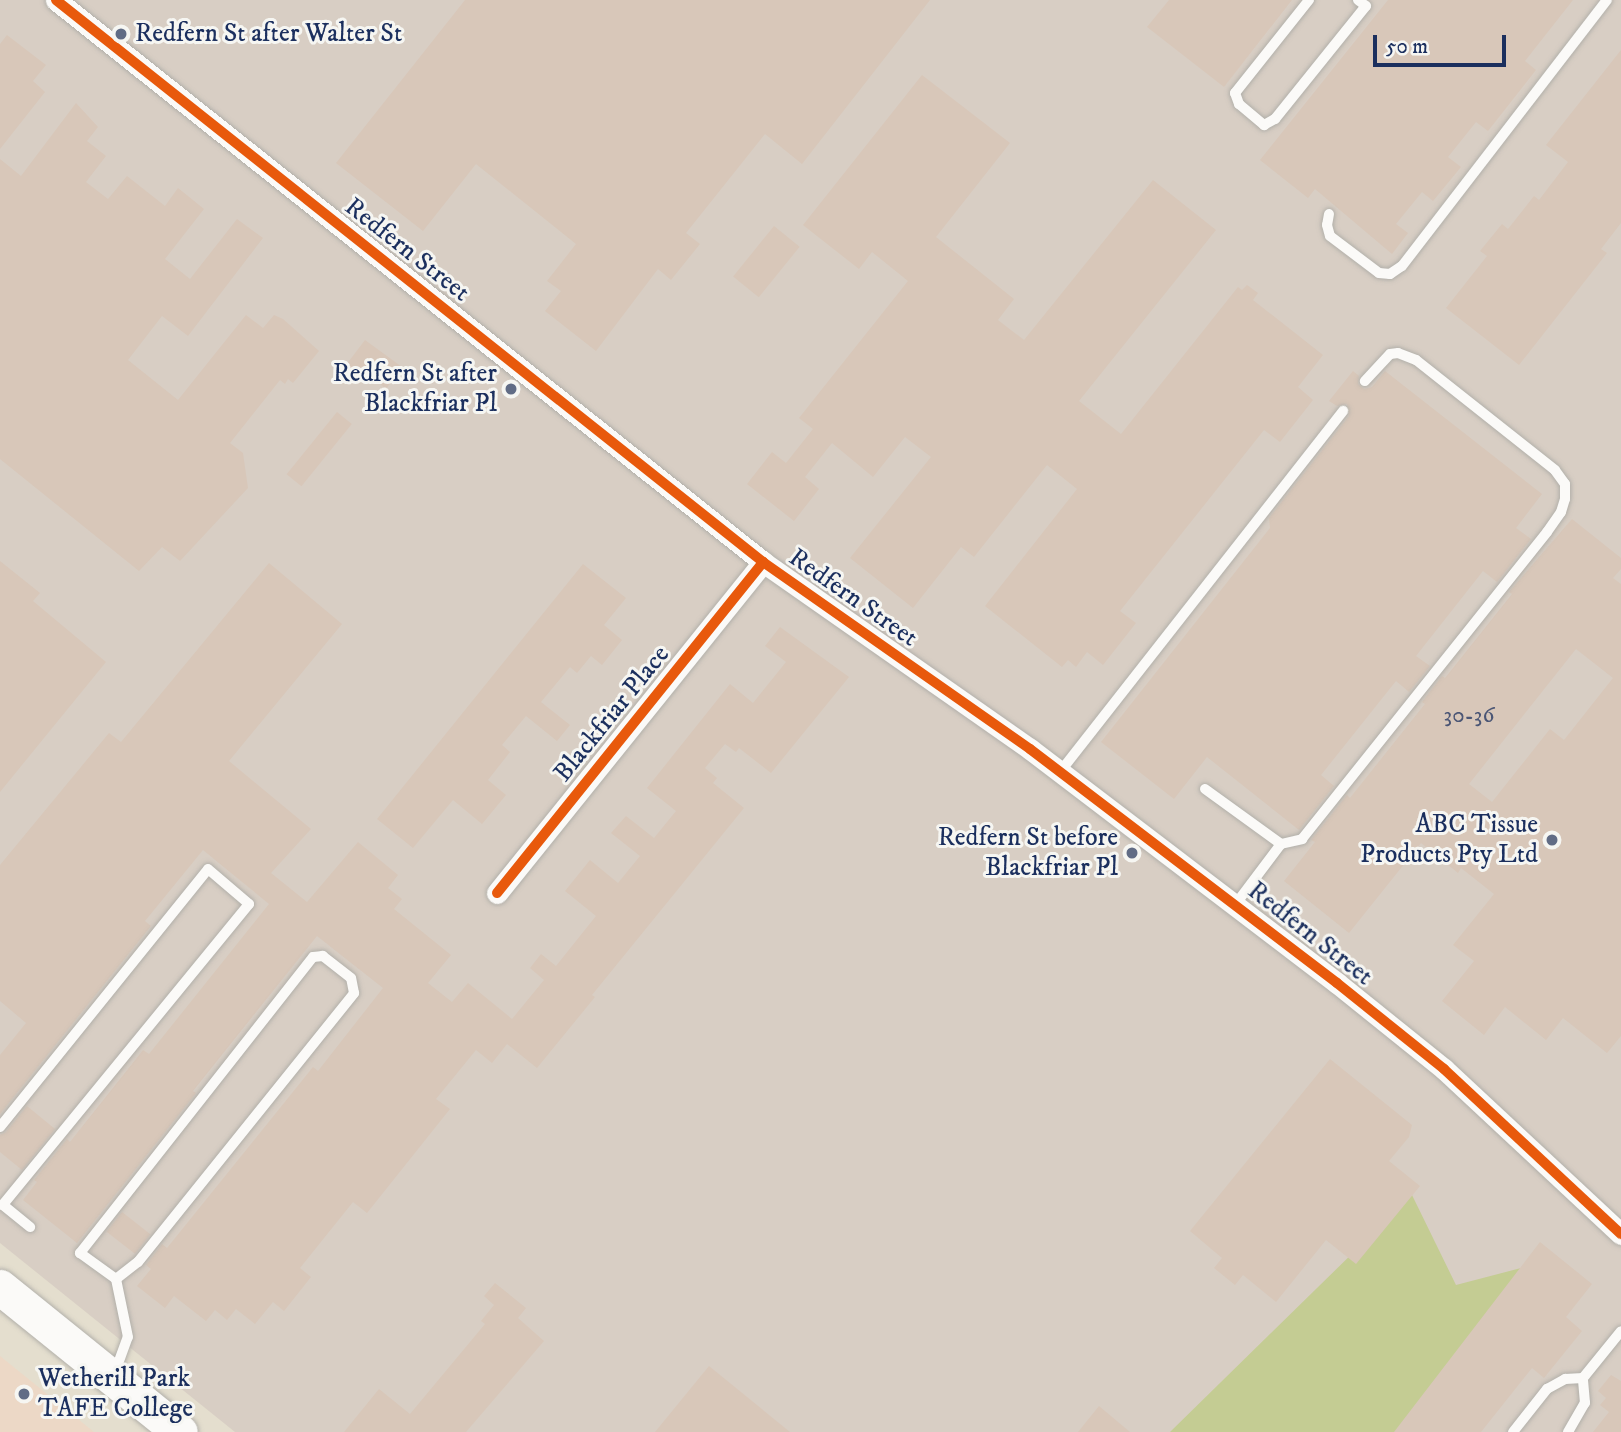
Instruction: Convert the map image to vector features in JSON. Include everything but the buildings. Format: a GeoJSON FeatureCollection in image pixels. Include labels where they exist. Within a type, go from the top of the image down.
{"type":"FeatureCollection","features":[{"type":"Feature","properties":{"kind":"main road"},"geometry":{"type":"LineString","coordinates":[[0,1286],[180,1432]]}},
{"type":"Feature","properties":{"kind":"main road"},"geometry":{"type":"LineString","coordinates":[[0,1316],[143,1432]]}},
{"type":"Feature","properties":{"kind":"street","name":"Redfern Street"},"geometry":{"type":"LineString","coordinates":[[56,0],[763,562],[1060,772],[1444,1069],[1621,1234]]}},
{"type":"Feature","properties":{"kind":"street","name":"Blackfriar Place"},"geometry":{"type":"LineString","coordinates":[[497,893],[763,562]]}},
{"type":"Feature","properties":{"kind":"lane"},"geometry":{"type":"LineString","coordinates":[[1309,0],[1236,93],[1239,104],[1264,125],[1275,119],[1365,2]]}},
{"type":"Feature","properties":{"kind":"lane"},"geometry":{"type":"LineString","coordinates":[[1329,214],[1327,225],[1330,236],[1379,272],[1390,274],[1402,266],[1607,0]]}},
{"type":"Feature","properties":{"kind":"lane"},"geometry":{"type":"LineString","coordinates":[[1235,905],[1281,844],[1302,839],[1547,531],[1561,512],[1566,499],[1565,484],[1555,470],[1416,359],[1404,354],[1390,354],[1365,381]]}},
{"type":"Feature","properties":{"kind":"lane"},"geometry":{"type":"LineString","coordinates":[[1060,772],[1343,411]]}},
{"type":"Feature","properties":{"kind":"lane"},"geometry":{"type":"LineString","coordinates":[[1205,789],[1281,844]]}},
{"type":"Feature","properties":{"kind":"lane"},"geometry":{"type":"LineString","coordinates":[[0,1127],[208,869],[250,904],[2,1204],[30,1227]]}},
{"type":"Feature","properties":{"kind":"lane"},"geometry":{"type":"LineString","coordinates":[[113,1378],[128,1337],[116,1279],[80,1253],[313,957],[323,956],[351,978],[354,993],[138,1262],[116,1279]]}},
{"type":"Feature","properties":{"kind":"lane"},"geometry":{"type":"LineString","coordinates":[[1568,1432],[1585,1403],[1583,1378],[1621,1333]]}},
{"type":"Feature","properties":{"kind":"lane"},"geometry":{"type":"LineString","coordinates":[[1513,1432],[1547,1390],[1564,1379],[1583,1378]]}},
{"type":"Feature","properties":{"kind":"shaded area"},"geometry":{"type":"Polygon","coordinates":[[[0,0],[1621,0],[1621,1432],[235,1432],[0,1243],[0,0]]]}},
{"type":"Feature","properties":{"kind":"shaded area","name":"Wetherill Park TAFE College"},"geometry":{"type":"Polygon","coordinates":[[[0,1356],[94,1432],[0,1432],[0,1356]]]}},
{"type":"Feature","properties":{"kind":"green space"},"geometry":{"type":"Polygon","coordinates":[[[1412,1195],[1456,1285],[1521,1268],[1399,1432],[1170,1432],[1412,1195]]]}},
{"type":"Feature","properties":{"kind":"cycle path"},"geometry":{"type":"LineString","coordinates":[[56,0],[763,562],[1030,749],[1337,983],[1444,1069],[1621,1234]]}},
{"type":"Feature","properties":{"kind":"cycle path"},"geometry":{"type":"LineString","coordinates":[[497,893],[763,562]]}},
{"type":"Feature","properties":{"kind":"place","name":"Redfern St after Walter St"},"geometry":{"type":"Point","coordinates":[121,34]}},
{"type":"Feature","properties":{"kind":"place","name":"Redfern St after Blackfriar Pl"},"geometry":{"type":"Point","coordinates":[511,389]}},
{"type":"Feature","properties":{"kind":"place","name":"ABC Tissue Products Pty Ltd"},"geometry":{"type":"Point","coordinates":[1552,840]}},
{"type":"Feature","properties":{"kind":"place","name":"Redfern St before Blackfriar Pl"},"geometry":{"type":"Point","coordinates":[1132,853]}},
{"type":"Feature","properties":{"kind":"place","name":"Wetherill Park TAFE College"},"geometry":{"type":"Point","coordinates":[24,1394]}}]}
